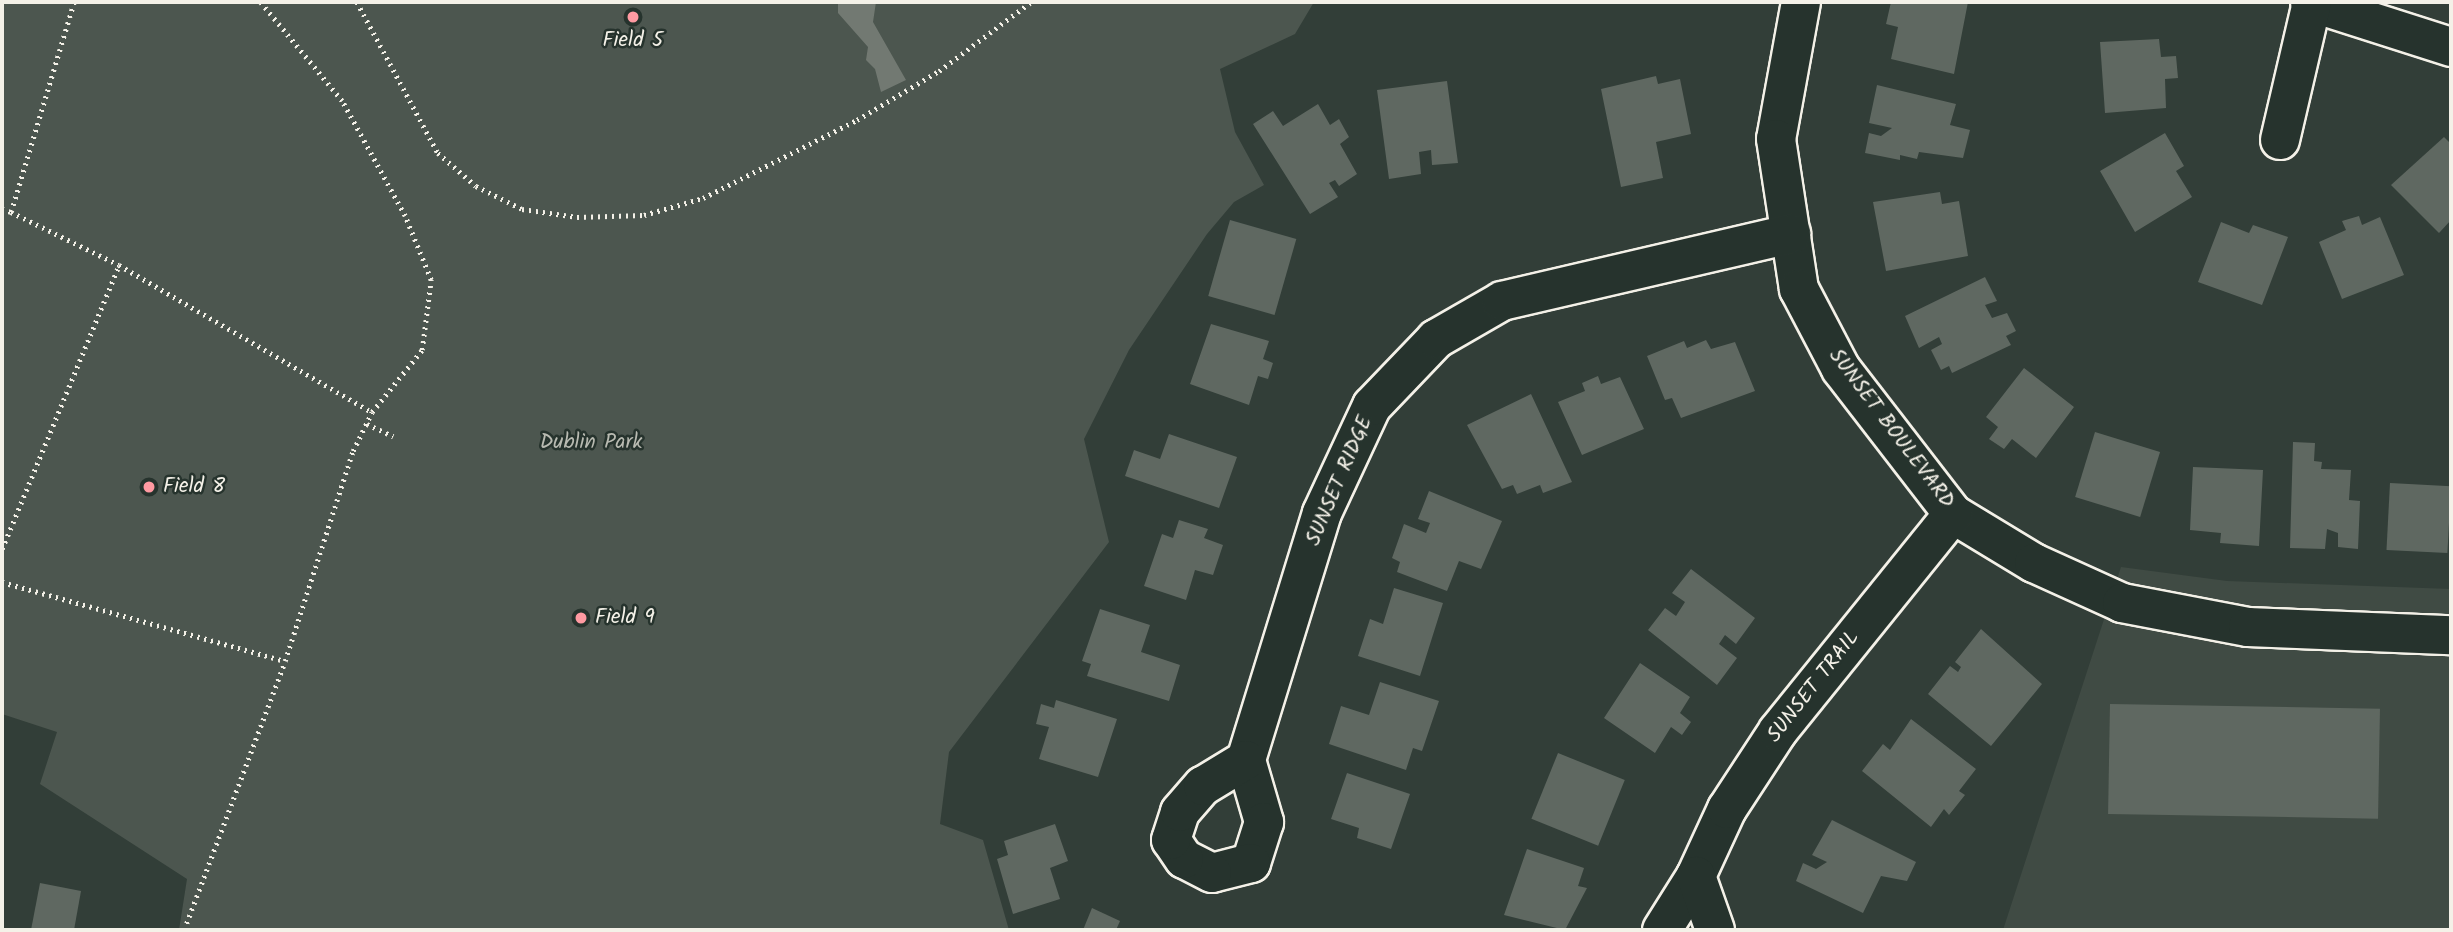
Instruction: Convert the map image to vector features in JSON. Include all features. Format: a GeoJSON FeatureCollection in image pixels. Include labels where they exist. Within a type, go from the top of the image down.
{"type":"FeatureCollection","features":[{"type":"Feature","properties":{"kind":"street","name":"SUNSET BOULEVARD"},"geometry":{"type":"LineString","coordinates":[[1801,2],[1776,139],[1799,289],[1841,369],[1954,514],[2034,563],[2122,603],[2248,627],[2451,635]]}},
{"type":"Feature","properties":{"kind":"street"},"geometry":{"type":"LineString","coordinates":[[2280,140],[2311,2],[2451,47]]}},
{"type":"Feature","properties":{"kind":"street","name":"SUNSET RIDGE"},"geometry":{"type":"LineString","coordinates":[[1246,760],[1322,513],[1372,406],[1436,339],[1502,301],[1791,234]]}},
{"type":"Feature","properties":{"kind":"street","name":"SUNSET TRAIL"},"geometry":{"type":"LineString","coordinates":[[1662,930],[1696,876],[1727,809],[1778,731],[1954,514]]}},
{"type":"Feature","properties":{"kind":"street"},"geometry":{"type":"LineString","coordinates":[[1696,876],[1715,930]]}},
{"type":"Feature","properties":{"kind":"path"},"geometry":{"type":"LineString","coordinates":[[11,212],[74,2]]}},
{"type":"Feature","properties":{"kind":"path"},"geometry":{"type":"LineString","coordinates":[[184,930],[285,661],[353,451],[372,412],[422,350],[431,280],[405,216],[342,101],[260,2]]}},
{"type":"Feature","properties":{"kind":"path"},"geometry":{"type":"LineString","coordinates":[[357,2],[438,153],[476,186],[522,209],[577,217],[644,215],[703,198],[856,120],[939,71],[1031,2]]}},
{"type":"Feature","properties":{"kind":"path"},"geometry":{"type":"LineString","coordinates":[[2,209],[119,265],[372,412]]}},
{"type":"Feature","properties":{"kind":"path"},"geometry":{"type":"LineString","coordinates":[[2,549],[119,265]]}},
{"type":"Feature","properties":{"kind":"path"},"geometry":{"type":"LineString","coordinates":[[367,424],[393,436]]}},
{"type":"Feature","properties":{"kind":"path"},"geometry":{"type":"LineString","coordinates":[[2,582],[285,661]]}},
{"type":"Feature","properties":{"kind":"shaded area"},"geometry":{"type":"Polygon","coordinates":[[[838,2],[876,2],[873,22],[906,80],[881,92],[875,69],[866,60],[868,47],[838,13],[838,2]]]}},
{"type":"Feature","properties":{"kind":"shaded area"},"geometry":{"type":"Polygon","coordinates":[[[2121,567],[2227,581],[2451,589],[2451,930],[2003,930],[2121,567]]]}},
{"type":"Feature","properties":{"kind":"green space","name":"Dublin Park"},"geometry":{"type":"Polygon","coordinates":[[[2,2],[1314,2],[1295,34],[1220,69],[1235,132],[1264,185],[1234,202],[1207,234],[1129,350],[1084,439],[1109,542],[949,752],[940,824],[983,840],[1009,930],[179,930],[187,879],[40,784],[57,732],[2,714],[2,2]]]}},
{"type":"Feature","properties":{"kind":"building"},"geometry":{"type":"Polygon","coordinates":[[[1891,2],[1968,2],[1954,74],[1891,59],[1898,27],[1886,24],[1891,2]]]}},
{"type":"Feature","properties":{"kind":"building"},"geometry":{"type":"Polygon","coordinates":[[[2159,39],[2161,57],[2176,56],[2178,78],[2165,79],[2166,108],[2105,113],[2100,42],[2159,39]]]}},
{"type":"Feature","properties":{"kind":"building"},"geometry":{"type":"Polygon","coordinates":[[[1656,76],[1658,84],[1680,79],[1691,134],[1656,142],[1663,178],[1621,187],[1601,89],[1656,76]]]}},
{"type":"Feature","properties":{"kind":"building"},"geometry":{"type":"Polygon","coordinates":[[[1447,81],[1458,163],[1432,165],[1431,150],[1419,152],[1421,174],[1389,179],[1377,90],[1447,81]]]}},
{"type":"Feature","properties":{"kind":"building"},"geometry":{"type":"Polygon","coordinates":[[[1877,85],[1956,104],[1950,125],[1970,130],[1963,158],[1919,152],[1917,159],[1900,155],[1900,160],[1865,153],[1869,133],[1881,136],[1892,128],[1869,123],[1877,85]]]}},
{"type":"Feature","properties":{"kind":"building"},"geometry":{"type":"Polygon","coordinates":[[[1318,104],[1330,125],[1339,119],[1349,137],[1340,144],[1357,174],[1339,186],[1335,180],[1329,183],[1338,197],[1310,214],[1253,124],[1273,111],[1283,126],[1318,104]]]}},
{"type":"Feature","properties":{"kind":"building"},"geometry":{"type":"Polygon","coordinates":[[[2165,133],[2184,166],[2176,171],[2192,197],[2135,232],[2100,171],[2165,133]]]}},
{"type":"Feature","properties":{"kind":"building"},"geometry":{"type":"Polygon","coordinates":[[[2444,137],[2451,144],[2451,220],[2439,233],[2391,185],[2444,137]]]}},
{"type":"Feature","properties":{"kind":"building"},"geometry":{"type":"Polygon","coordinates":[[[1940,192],[1942,204],[1959,201],[1968,256],[1886,271],[1873,202],[1940,192]]]}},
{"type":"Feature","properties":{"kind":"building"},"geometry":{"type":"Polygon","coordinates":[[[2359,216],[2362,225],[2380,217],[2404,275],[2342,299],[2319,242],[2346,230],[2342,221],[2359,216]]]}},
{"type":"Feature","properties":{"kind":"building"},"geometry":{"type":"Polygon","coordinates":[[[1230,220],[1296,239],[1275,315],[1208,296],[1230,220]]]}},
{"type":"Feature","properties":{"kind":"building"},"geometry":{"type":"Polygon","coordinates":[[[2221,222],[2249,233],[2253,225],[2288,237],[2262,305],[2198,282],[2221,222]]]}},
{"type":"Feature","properties":{"kind":"building"},"geometry":{"type":"Polygon","coordinates":[[[1985,277],[1997,301],[1985,305],[1992,318],[2007,313],[2016,331],[2006,336],[2011,345],[1952,373],[1949,366],[1941,370],[1931,350],[1942,344],[1939,337],[1919,348],[1905,316],[1985,277]]]}},
{"type":"Feature","properties":{"kind":"building"},"geometry":{"type":"Polygon","coordinates":[[[1211,324],[1269,341],[1263,359],[1273,363],[1268,379],[1258,376],[1249,405],[1190,384],[1211,324]]]}},
{"type":"Feature","properties":{"kind":"building"},"geometry":{"type":"Polygon","coordinates":[[[1706,340],[1711,349],[1735,342],[1755,391],[1681,418],[1672,398],[1665,400],[1647,356],[1684,341],[1687,348],[1706,340]]]}},
{"type":"Feature","properties":{"kind":"building"},"geometry":{"type":"Polygon","coordinates":[[[2024,368],[2074,407],[2036,458],[2012,439],[2004,449],[1989,439],[1998,427],[1986,417],[2024,368]]]}},
{"type":"Feature","properties":{"kind":"building"},"geometry":{"type":"Polygon","coordinates":[[[1598,376],[1601,384],[1620,377],[1644,429],[1582,455],[1558,402],[1585,391],[1582,383],[1598,376]]]}},
{"type":"Feature","properties":{"kind":"building"},"geometry":{"type":"Polygon","coordinates":[[[1531,394],[1572,482],[1543,493],[1540,485],[1517,494],[1513,485],[1502,489],[1467,425],[1531,394]]]}},
{"type":"Feature","properties":{"kind":"building"},"geometry":{"type":"Polygon","coordinates":[[[2095,432],[2160,452],[2140,517],[2075,497],[2095,432]]]}},
{"type":"Feature","properties":{"kind":"building"},"geometry":{"type":"Polygon","coordinates":[[[1169,434],[1237,457],[1219,508],[1125,476],[1134,450],[1160,459],[1169,434]]]}},
{"type":"Feature","properties":{"kind":"building"},"geometry":{"type":"Polygon","coordinates":[[[2293,442],[2315,443],[2314,461],[2322,462],[2321,469],[2351,470],[2349,500],[2360,501],[2358,549],[2338,547],[2338,533],[2327,529],[2325,549],[2290,548],[2293,442]]]}},
{"type":"Feature","properties":{"kind":"building"},"geometry":{"type":"Polygon","coordinates":[[[2193,467],[2263,470],[2259,546],[2220,543],[2221,533],[2190,530],[2193,467]]]}},
{"type":"Feature","properties":{"kind":"building"},"geometry":{"type":"Polygon","coordinates":[[[2390,483],[2451,486],[2447,553],[2386,550],[2390,483]]]}},
{"type":"Feature","properties":{"kind":"building"},"geometry":{"type":"Polygon","coordinates":[[[1429,491],[1502,521],[1481,569],[1459,561],[1447,591],[1397,572],[1400,562],[1392,558],[1404,524],[1426,533],[1430,523],[1418,519],[1429,491]]]}},
{"type":"Feature","properties":{"kind":"building"},"geometry":{"type":"Polygon","coordinates":[[[1179,520],[1208,529],[1204,538],[1223,545],[1213,575],[1195,570],[1186,600],[1144,586],[1162,534],[1173,538],[1179,520]]]}},
{"type":"Feature","properties":{"kind":"building"},"geometry":{"type":"Polygon","coordinates":[[[1691,569],[1755,618],[1736,644],[1725,635],[1719,644],[1737,658],[1717,685],[1648,630],[1665,608],[1676,616],[1685,602],[1672,593],[1691,569]]]}},
{"type":"Feature","properties":{"kind":"building"},"geometry":{"type":"Polygon","coordinates":[[[1394,588],[1443,603],[1420,676],[1358,656],[1370,619],[1383,624],[1394,588]]]}},
{"type":"Feature","properties":{"kind":"building"},"geometry":{"type":"Polygon","coordinates":[[[1100,609],[1150,625],[1141,652],[1180,665],[1169,701],[1087,676],[1091,664],[1082,661],[1100,609]]]}},
{"type":"Feature","properties":{"kind":"building"},"geometry":{"type":"Polygon","coordinates":[[[1981,629],[2042,684],[1991,746],[1928,694],[1950,666],[1958,672],[1961,667],[1955,662],[1981,629]]]}},
{"type":"Feature","properties":{"kind":"building"},"geometry":{"type":"Polygon","coordinates":[[[1640,663],[1690,697],[1680,713],[1691,722],[1682,735],[1671,727],[1655,753],[1604,718],[1640,663]]]}},
{"type":"Feature","properties":{"kind":"building"},"geometry":{"type":"Polygon","coordinates":[[[1380,682],[1439,701],[1422,751],[1413,748],[1406,770],[1329,744],[1341,706],[1369,715],[1380,682]]]}},
{"type":"Feature","properties":{"kind":"building"},"geometry":{"type":"Polygon","coordinates":[[[1056,700],[1117,719],[1098,777],[1039,759],[1049,727],[1036,724],[1041,704],[1054,708],[1056,700]]]}},
{"type":"Feature","properties":{"kind":"building"},"geometry":{"type":"Polygon","coordinates":[[[2110,704],[2380,709],[2378,819],[2108,814],[2110,704]]]}},
{"type":"Feature","properties":{"kind":"building"},"geometry":{"type":"Polygon","coordinates":[[[1911,719],[1976,769],[1959,791],[1965,795],[1949,815],[1944,809],[1931,827],[1862,771],[1883,744],[1890,750],[1911,719]]]}},
{"type":"Feature","properties":{"kind":"building"},"geometry":{"type":"Polygon","coordinates":[[[1558,753],[1625,780],[1598,846],[1531,819],[1558,753]]]}},
{"type":"Feature","properties":{"kind":"building"},"geometry":{"type":"Polygon","coordinates":[[[1347,773],[1410,794],[1391,849],[1357,838],[1359,828],[1331,819],[1347,773]]]}},
{"type":"Feature","properties":{"kind":"building"},"geometry":{"type":"Polygon","coordinates":[[[1832,820],[1916,862],[1907,881],[1881,876],[1863,913],[1796,881],[1803,863],[1816,869],[1827,862],[1812,855],[1832,820]]]}},
{"type":"Feature","properties":{"kind":"building"},"geometry":{"type":"Polygon","coordinates":[[[1055,824],[1068,861],[1050,868],[1060,899],[1013,914],[997,859],[1008,855],[1004,841],[1055,824]]]}},
{"type":"Feature","properties":{"kind":"building"},"geometry":{"type":"Polygon","coordinates":[[[1527,849],[1584,868],[1578,886],[1587,888],[1565,930],[1504,915],[1527,849]]]}},
{"type":"Feature","properties":{"kind":"building"},"geometry":{"type":"Polygon","coordinates":[[[40,883],[81,891],[74,930],[31,930],[40,883]]]}},
{"type":"Feature","properties":{"kind":"building"},"geometry":{"type":"Polygon","coordinates":[[[1092,908],[1120,921],[1116,930],[1083,930],[1092,908]]]}},
{"type":"Feature","properties":{"kind":"place","name":"Field 5"},"geometry":{"type":"Point","coordinates":[633,17]}},
{"type":"Feature","properties":{"kind":"place","name":"Field 8"},"geometry":{"type":"Point","coordinates":[149,487]}},
{"type":"Feature","properties":{"kind":"place","name":"Field 9"},"geometry":{"type":"Point","coordinates":[581,618]}}]}
